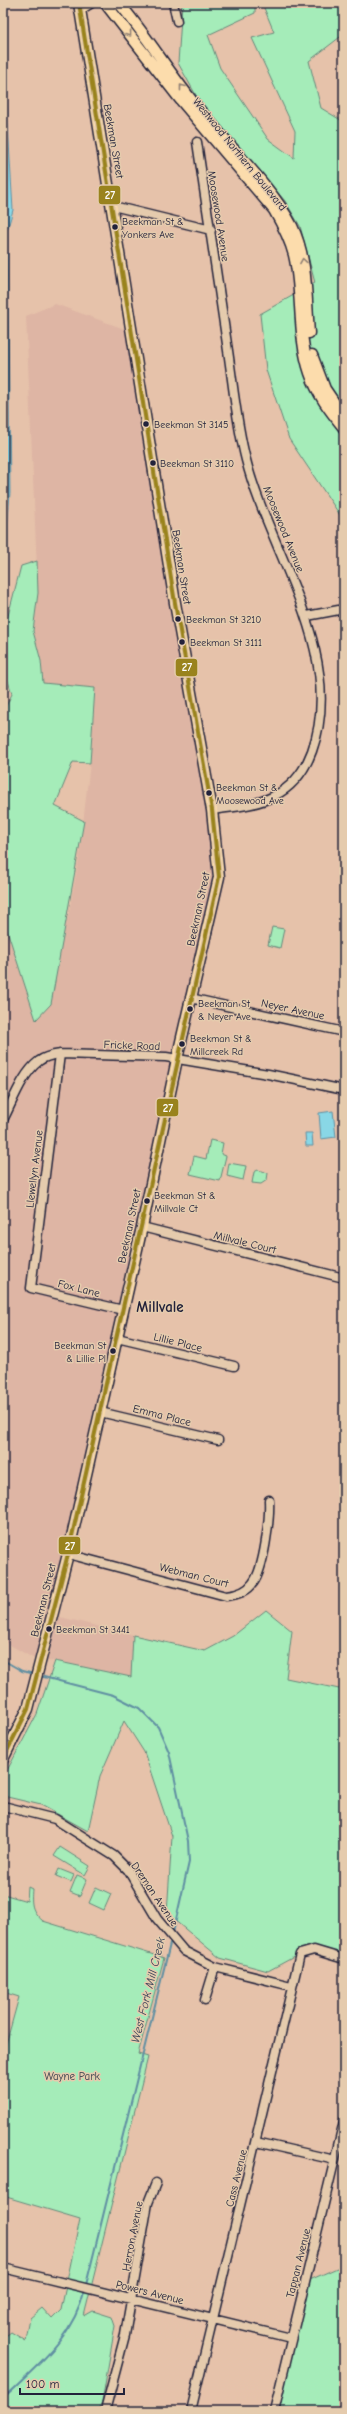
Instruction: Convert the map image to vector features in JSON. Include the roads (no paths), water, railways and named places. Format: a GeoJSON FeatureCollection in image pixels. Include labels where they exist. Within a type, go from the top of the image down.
{"type":"FeatureCollection","features":[{"type":"Feature","properties":{"kind":"main road"},"geometry":{"type":"LineString","coordinates":[[79,6],[90,3]]}},
{"type":"Feature","properties":{"kind":"main road","name":"Westwood Northern Boulevard"},"geometry":{"type":"LineString","coordinates":[[105,3],[179,98],[274,210],[282,225],[294,255],[304,348],[310,373],[322,398],[344,428]]}},
{"type":"Feature","properties":{"kind":"main road","name":"Westwood Northern Boulevard"},"geometry":{"type":"LineString","coordinates":[[119,3],[192,102],[270,194],[292,225],[304,268],[312,357],[325,389],[344,417]]}},
{"type":"Feature","properties":{"kind":"main road","name":"Beekman Street"},"geometry":{"type":"LineString","coordinates":[[3,1759],[24,1718],[33,1690],[68,1554],[142,1227],[190,998],[219,877],[212,810],[176,603],[113,206],[79,6]]}},
{"type":"Feature","properties":{"kind":"street"},"geometry":{"type":"LineString","coordinates":[[173,3],[176,21]]}},
{"type":"Feature","properties":{"kind":"street","name":"Moosewood Avenue"},"geometry":{"type":"LineString","coordinates":[[197,142],[246,459],[264,516],[307,616],[318,662],[324,698],[320,728],[308,761],[291,784],[275,796],[257,802],[212,810]]}},
{"type":"Feature","properties":{"kind":"street"},"geometry":{"type":"LineString","coordinates":[[113,206],[210,230]]}},
{"type":"Feature","properties":{"kind":"street"},"geometry":{"type":"LineString","coordinates":[[307,616],[344,608]]}},
{"type":"Feature","properties":{"kind":"street","name":"Neyer Avenue"},"geometry":{"type":"LineString","coordinates":[[190,998],[344,1032]]}},
{"type":"Feature","properties":{"kind":"street","name":"Fricke Road"},"geometry":{"type":"LineString","coordinates":[[3,1120],[29,1072],[39,1061],[46,1057],[60,1054],[177,1059],[268,1074],[344,1090]]}},
{"type":"Feature","properties":{"kind":"street","name":"Llewellyn Avenue"},"geometry":{"type":"LineString","coordinates":[[30,1288],[60,1054]]}},
{"type":"Feature","properties":{"kind":"street","name":"Millvale Court"},"geometry":{"type":"LineString","coordinates":[[142,1227],[344,1278]]}},
{"type":"Feature","properties":{"kind":"street","name":"Fox Lane"},"geometry":{"type":"LineString","coordinates":[[30,1288],[123,1310]]}},
{"type":"Feature","properties":{"kind":"street","name":"Lillie Place"},"geometry":{"type":"LineString","coordinates":[[117,1338],[234,1366]]}},
{"type":"Feature","properties":{"kind":"street","name":"Emma Place"},"geometry":{"type":"LineString","coordinates":[[100,1412],[218,1440]]}},
{"type":"Feature","properties":{"kind":"street","name":"Webman Court"},"geometry":{"type":"LineString","coordinates":[[68,1554],[226,1596],[239,1594],[250,1587],[257,1576],[270,1518],[269,1500]]}},
{"type":"Feature","properties":{"kind":"street","name":"Dreman Avenue"},"geometry":{"type":"LineString","coordinates":[[3,1806],[55,1819],[114,1856],[128,1870],[157,1919],[180,1947],[196,1958],[215,1967],[291,1986]]}},
{"type":"Feature","properties":{"kind":"street","name":"Cass Avenue"},"geometry":{"type":"LineString","coordinates":[[191,2411],[256,2142],[291,1986],[300,1954],[314,1950],[344,1959]]}},
{"type":"Feature","properties":{"kind":"street"},"geometry":{"type":"LineString","coordinates":[[205,2000],[215,1967]]}},
{"type":"Feature","properties":{"kind":"street","name":"Tappan Avenue"},"geometry":{"type":"LineString","coordinates":[[274,2411],[344,2121]]}},
{"type":"Feature","properties":{"kind":"street"},"geometry":{"type":"LineString","coordinates":[[256,2142],[334,2160]]}},
{"type":"Feature","properties":{"kind":"street","name":"Herron Avenue"},"geometry":{"type":"LineString","coordinates":[[106,2411],[125,2335],[148,2203],[156,2183]]}},
{"type":"Feature","properties":{"kind":"street","name":"Powers Avenue"},"geometry":{"type":"LineString","coordinates":[[3,2268],[291,2338]]}},
{"type":"Feature","properties":{"kind":"water"},"geometry":{"type":"Polygon","coordinates":[[[3,42],[13,210],[7,231],[10,493],[3,574],[3,42]]]}},
{"type":"Feature","properties":{"kind":"water"},"geometry":{"type":"Polygon","coordinates":[[[333,1111],[336,1137],[321,1139],[319,1113],[333,1111]]]}},
{"type":"Feature","properties":{"kind":"water"},"geometry":{"type":"Polygon","coordinates":[[[305,1133],[312,1133],[313,1146],[306,1146],[305,1133]]]}},
{"type":"Feature","properties":{"kind":"waterway","name":"West Fork Mill Creek"},"geometry":{"type":"LineString","coordinates":[[3,1660],[22,1671],[34,1674]]}},
{"type":"Feature","properties":{"kind":"waterway","name":"West Fork Mill Creek"},"geometry":{"type":"LineString","coordinates":[[40,1676],[113,1695],[139,1708],[158,1727],[169,1752],[188,1841],[189,1862],[173,1933]]}},
{"type":"Feature","properties":{"kind":"waterway","name":"West Fork Mill Creek"},"geometry":{"type":"LineString","coordinates":[[86,2285],[171,1940]]}},
{"type":"Feature","properties":{"kind":"waterway","name":"West Fork Mill Creek"},"geometry":{"type":"LineString","coordinates":[[3,2398],[53,2350],[72,2322],[85,2289]]}},
{"type":"Feature","properties":{"kind":"place","name":"Beekman St & Yonkers Ave"},"geometry":{"type":"Point","coordinates":[115,227]}},
{"type":"Feature","properties":{"kind":"place","name":"Beekman St 3145"},"geometry":{"type":"Point","coordinates":[146,424]}},
{"type":"Feature","properties":{"kind":"place","name":"Beekman St 3110"},"geometry":{"type":"Point","coordinates":[153,463]}},
{"type":"Feature","properties":{"kind":"place","name":"Beekman St 3210"},"geometry":{"type":"Point","coordinates":[178,619]}},
{"type":"Feature","properties":{"kind":"place","name":"Beekman St 3111"},"geometry":{"type":"Point","coordinates":[182,642]}},
{"type":"Feature","properties":{"kind":"place","name":"Beekman St & Moosewood Ave"},"geometry":{"type":"Point","coordinates":[209,793]}},
{"type":"Feature","properties":{"kind":"place","name":"Beekman St & Neyer Ave"},"geometry":{"type":"Point","coordinates":[190,1009]}},
{"type":"Feature","properties":{"kind":"place","name":"Beekman St & Millcreek Rd"},"geometry":{"type":"Point","coordinates":[182,1044]}},
{"type":"Feature","properties":{"kind":"place","name":"Beekman St & Millvale Ct"},"geometry":{"type":"Point","coordinates":[147,1201]}},
{"type":"Feature","properties":{"kind":"place","name":"Beekman St & Lillie Pl"},"geometry":{"type":"Point","coordinates":[113,1351]}},
{"type":"Feature","properties":{"kind":"place","name":"Beekman St 3441"},"geometry":{"type":"Point","coordinates":[49,1629]}},
{"type":"Feature","properties":{"kind":"district","name":"Millvale"},"geometry":{"type":"Point","coordinates":[160,1307]}},
{"type":"Feature","properties":{"kind":"park label","name":"Wayne Park"},"geometry":{"type":"Point","coordinates":[72,2076]}}]}
